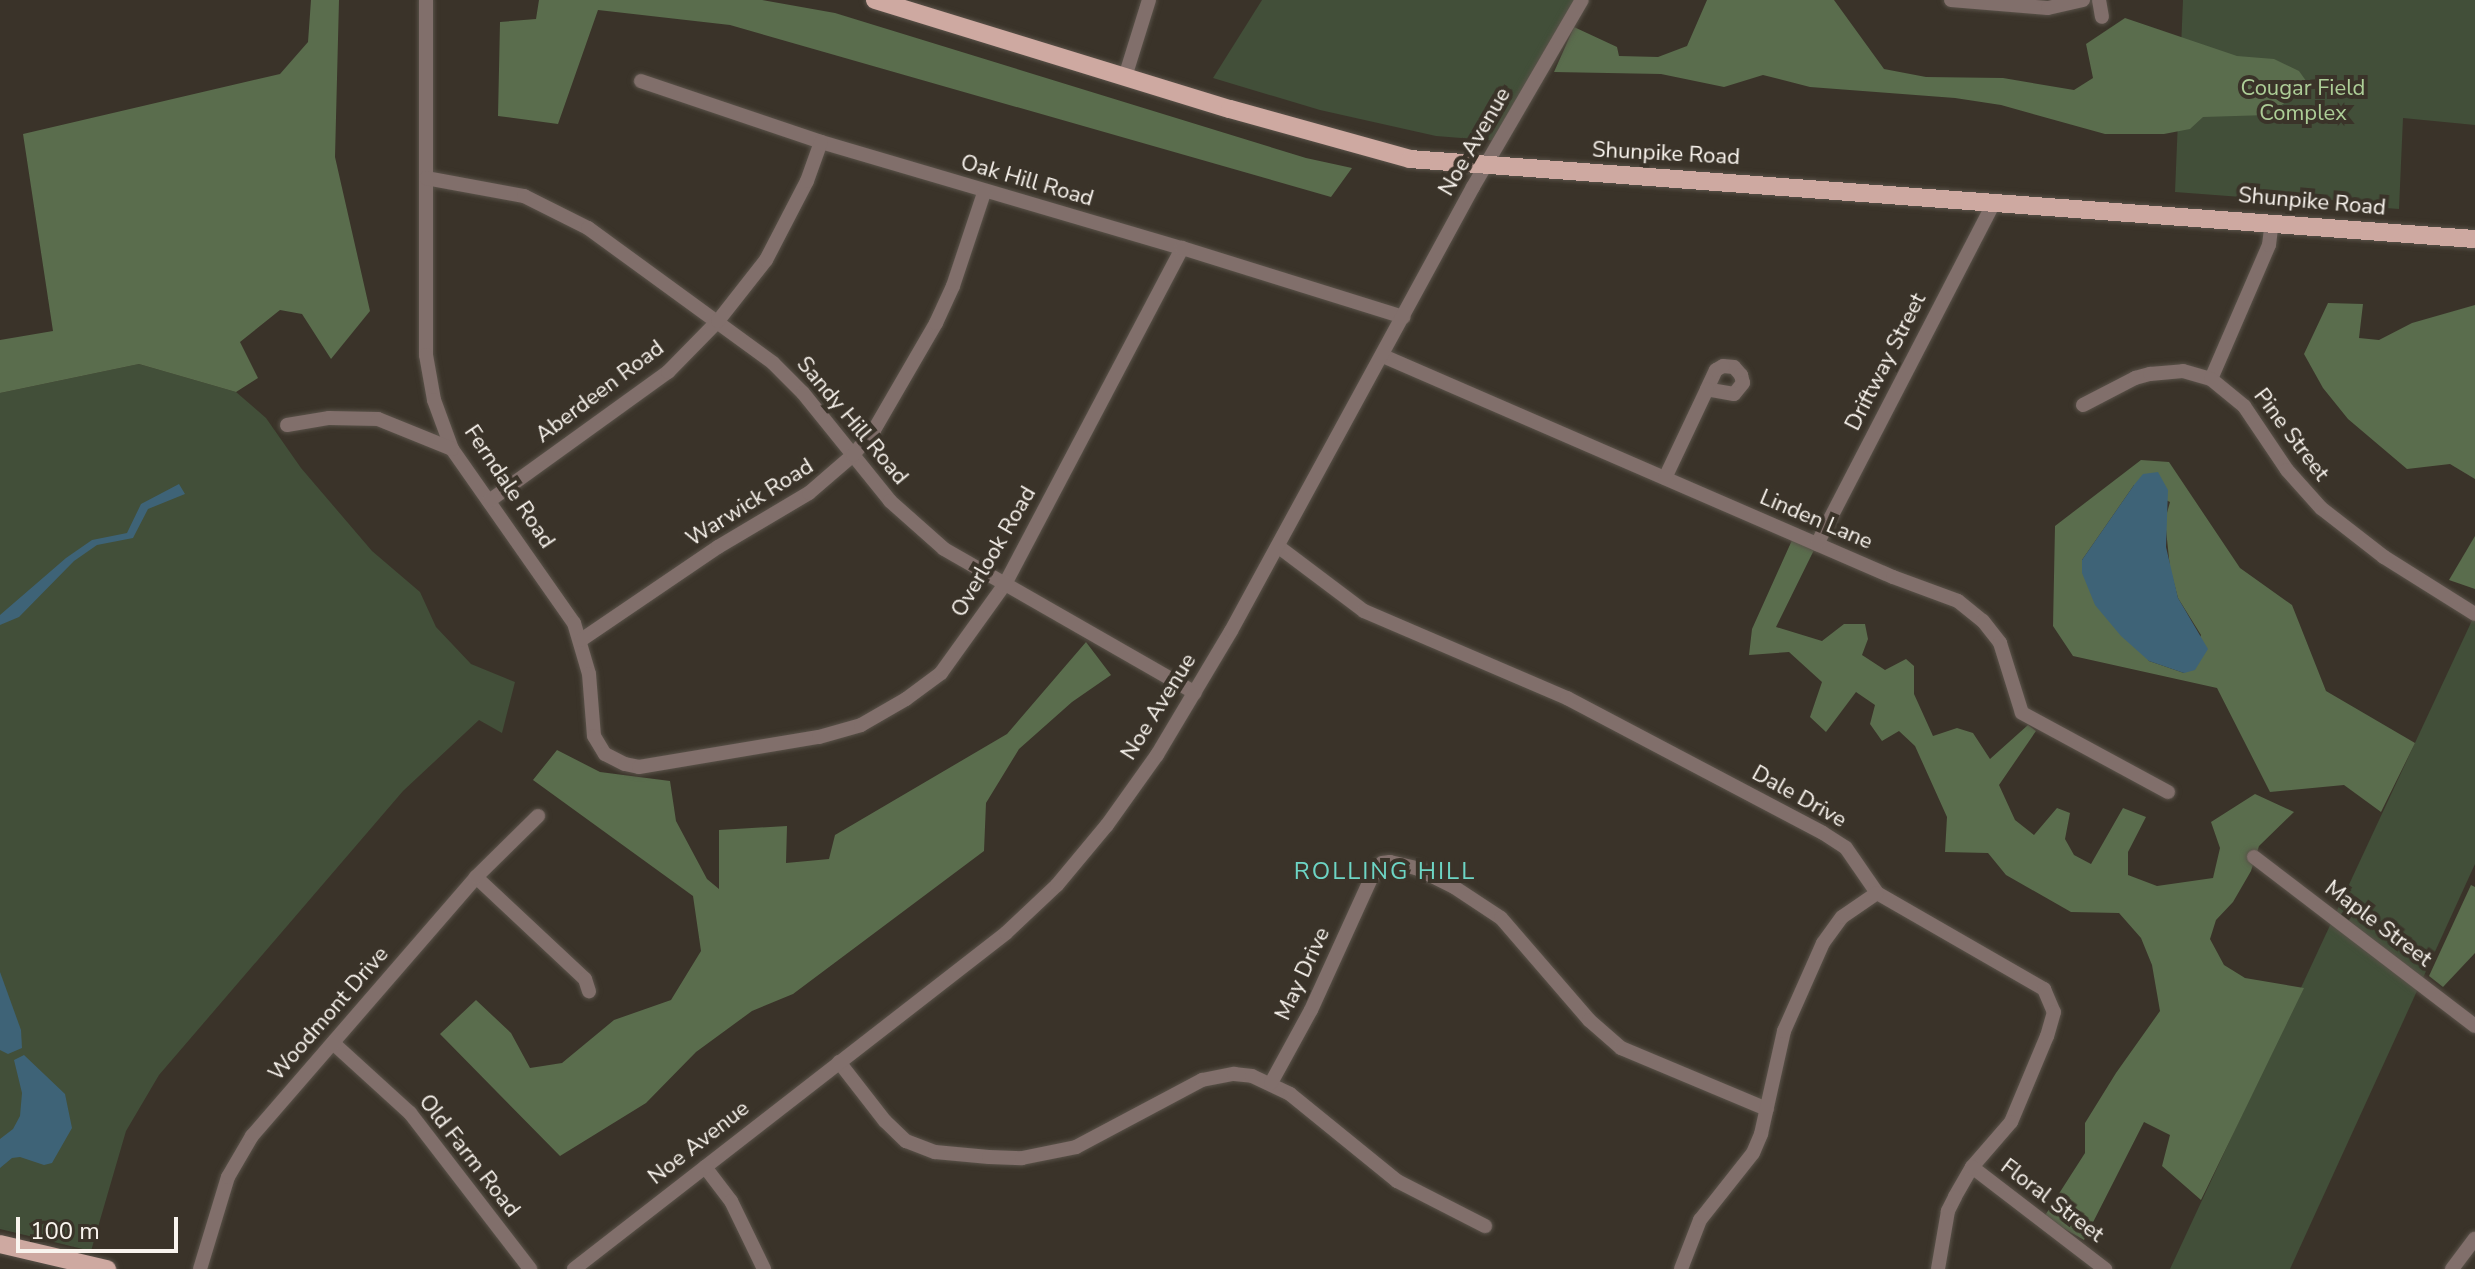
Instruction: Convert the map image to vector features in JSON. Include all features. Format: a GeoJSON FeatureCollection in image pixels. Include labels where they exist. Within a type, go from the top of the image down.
{"type":"FeatureCollection","features":[{"type":"Feature","properties":{"kind":"main road","name":"Shunpike Road"},"geometry":{"type":"LineString","coordinates":[[875,0],[1367,150],[1410,159],[1484,168],[1995,201],[2475,239]]}},
{"type":"Feature","properties":{"kind":"main road"},"geometry":{"type":"LineString","coordinates":[[0,1244],[107,1269]]}},
{"type":"Feature","properties":{"kind":"street","name":"Ferndale Road"},"geometry":{"type":"LineString","coordinates":[[426,0],[426,355],[434,400],[452,449],[566,609],[581,640],[589,674],[594,736],[614,760],[639,767]]}},
{"type":"Feature","properties":{"kind":"street"},"geometry":{"type":"LineString","coordinates":[[1125,77],[1149,0]]}},
{"type":"Feature","properties":{"kind":"street","name":"Noe Avenue"},"geometry":{"type":"LineString","coordinates":[[574,1269],[996,941],[1057,885],[1126,801],[1195,693],[1279,547],[1484,168],[1582,0]]}},
{"type":"Feature","properties":{"kind":"street"},"geometry":{"type":"LineString","coordinates":[[1951,0],[2048,8],[2083,0]]}},
{"type":"Feature","properties":{"kind":"street"},"geometry":{"type":"LineString","coordinates":[[2099,0],[2102,17]]}},
{"type":"Feature","properties":{"kind":"street","name":"Oak Hill Road"},"geometry":{"type":"LineString","coordinates":[[641,81],[984,193],[1182,248],[1403,317]]}},
{"type":"Feature","properties":{"kind":"street","name":"Aberdeen Road"},"geometry":{"type":"LineString","coordinates":[[489,501],[668,372],[718,321],[766,260],[807,181],[821,142]]}},
{"type":"Feature","properties":{"kind":"street","name":"Sandy Hill Road"},"geometry":{"type":"LineString","coordinates":[[426,178],[524,196],[588,228],[773,363],[803,393],[890,501],[944,549],[1195,693]]}},
{"type":"Feature","properties":{"kind":"street","name":"Warwick Road"},"geometry":{"type":"LineString","coordinates":[[581,640],[718,547],[809,493],[853,455],[874,430],[936,323],[953,286],[984,193]]}},
{"type":"Feature","properties":{"kind":"street","name":"Driftway Street"},"geometry":{"type":"LineString","coordinates":[[1817,544],[1995,201]]}},
{"type":"Feature","properties":{"kind":"street"},"geometry":{"type":"LineString","coordinates":[[2083,405],[2135,378],[2150,374],[2183,371],[2211,379],[2269,245],[2272,222]]}},
{"type":"Feature","properties":{"kind":"street","name":"Overlook Road"},"geometry":{"type":"LineString","coordinates":[[639,767],[759,749],[861,725],[906,699],[941,673],[1005,584],[1182,248]]}},
{"type":"Feature","properties":{"kind":"street","name":"Linden Lane"},"geometry":{"type":"LineString","coordinates":[[1383,356],[1817,544],[1958,601],[1983,621],[2000,643],[2022,713],[2168,792]]}},
{"type":"Feature","properties":{"kind":"street","name":"Pine Street"},"geometry":{"type":"LineString","coordinates":[[2211,379],[2244,406],[2298,484],[2339,524],[2384,557],[2475,614]]}},
{"type":"Feature","properties":{"kind":"street"},"geometry":{"type":"LineString","coordinates":[[1665,478],[1707,389]]}},
{"type":"Feature","properties":{"kind":"street"},"geometry":{"type":"LineString","coordinates":[[287,425],[329,418],[378,419],[452,449]]}},
{"type":"Feature","properties":{"kind":"street","name":"Dale Drive"},"geometry":{"type":"LineString","coordinates":[[1279,547],[1364,611],[1567,698],[1823,833],[1846,848],[1877,893],[2044,989],[2053,1005],[2047,1036],[2011,1122],[1972,1167],[1948,1211],[1938,1269]]}},
{"type":"Feature","properties":{"kind":"street","name":"Woodmont Drive"},"geometry":{"type":"LineString","coordinates":[[200,1269],[218,1202],[240,1154],[476,877],[538,816]]}},
{"type":"Feature","properties":{"kind":"street","name":"Maple Street"},"geometry":{"type":"LineString","coordinates":[[2254,857],[2475,1026]]}},
{"type":"Feature","properties":{"kind":"street","name":"May Drive"},"geometry":{"type":"LineString","coordinates":[[1271,1083],[1306,1022],[1372,876],[1382,863],[1390,862],[1429,874],[1501,918],[1589,1020],[1621,1048],[1767,1109]]}},
{"type":"Feature","properties":{"kind":"street"},"geometry":{"type":"LineString","coordinates":[[476,877],[585,979],[589,991]]}},
{"type":"Feature","properties":{"kind":"street"},"geometry":{"type":"LineString","coordinates":[[1681,1269],[1700,1220],[1753,1153],[1767,1109],[1784,1031],[1823,943],[1842,917],[1877,893]]}},
{"type":"Feature","properties":{"kind":"street","name":"Old Farm Road"},"geometry":{"type":"LineString","coordinates":[[333,1043],[410,1113],[530,1269]]}},
{"type":"Feature","properties":{"kind":"street"},"geometry":{"type":"LineString","coordinates":[[839,1062],[885,1121],[906,1141],[935,1152],[989,1157],[1022,1158],[1076,1147],[1211,1078],[1234,1074],[1271,1083],[1290,1094],[1397,1181],[1485,1226]]}},
{"type":"Feature","properties":{"kind":"street"},"geometry":{"type":"LineString","coordinates":[[705,1167],[731,1201],[764,1269]]}},
{"type":"Feature","properties":{"kind":"street","name":"Floral Street"},"geometry":{"type":"LineString","coordinates":[[1972,1167],[2105,1269]]}},
{"type":"Feature","properties":{"kind":"street"},"geometry":{"type":"LineString","coordinates":[[2452,1269],[2475,1239]]}},
{"type":"Feature","properties":{"kind":"green space"},"geometry":{"type":"Polygon","coordinates":[[[311,0],[339,0],[335,157],[370,311],[331,359],[302,314],[280,310],[240,342],[258,378],[236,392],[139,364],[0,393],[0,340],[53,331],[23,134],[280,74],[308,42],[311,0]]]}},
{"type":"Feature","properties":{"kind":"green space"},"geometry":{"type":"Polygon","coordinates":[[[539,0],[762,0],[835,13],[1306,158],[1352,168],[1331,197],[730,25],[598,10],[558,124],[498,116],[500,22],[536,19],[539,0]]]}},
{"type":"Feature","properties":{"kind":"green space"},"geometry":{"type":"Polygon","coordinates":[[[1262,0],[1580,0],[1499,141],[1436,136],[1320,110],[1213,78],[1262,0]]]}},
{"type":"Feature","properties":{"kind":"green space"},"geometry":{"type":"Polygon","coordinates":[[[1707,0],[1834,0],[1884,69],[1926,77],[2003,78],[2074,90],[2093,78],[2086,44],[2125,18],[2237,56],[2274,59],[2299,71],[2309,85],[2268,115],[2203,117],[2190,129],[2164,134],[2105,134],[2001,105],[1955,98],[1810,87],[1763,75],[1724,87],[1661,74],[1554,72],[1574,27],[1617,47],[1619,56],[1658,57],[1687,46],[1707,0]]]}},
{"type":"Feature","properties":{"kind":"green space","name":"Cougar Field Complex"},"geometry":{"type":"Polygon","coordinates":[[[2183,0],[2475,0],[2475,125],[2403,118],[2399,209],[2175,192],[2183,0]]]}},
{"type":"Feature","properties":{"kind":"green space"},"geometry":{"type":"Polygon","coordinates":[[[2328,303],[2363,304],[2359,338],[2379,340],[2412,323],[2475,305],[2475,479],[2450,464],[2407,469],[2348,419],[2323,388],[2304,354],[2328,303]]]}},
{"type":"Feature","properties":{"kind":"green space"},"geometry":{"type":"Polygon","coordinates":[[[139,364],[236,392],[266,418],[301,468],[372,551],[420,592],[436,627],[471,664],[515,682],[502,733],[479,720],[403,791],[159,1075],[126,1131],[91,1251],[0,1229],[0,393],[139,364]]]}},
{"type":"Feature","properties":{"kind":"green space"},"geometry":{"type":"Polygon","coordinates":[[[2141,460],[2169,462],[2240,568],[2292,605],[2326,691],[2415,743],[2381,812],[2344,785],[2270,792],[2217,688],[2073,656],[2053,626],[2055,526],[2141,460]],[[2134,485],[2082,560],[2149,661],[2184,673],[2201,635],[2178,598],[2170,568],[2165,520],[2170,502],[2134,485]]]}},
{"type":"Feature","properties":{"kind":"green space"},"geometry":{"type":"Polygon","coordinates":[[[2475,536],[2475,589],[2449,580],[2475,536]]]}},
{"type":"Feature","properties":{"kind":"green space"},"geometry":{"type":"Polygon","coordinates":[[[1793,538],[1814,550],[1776,627],[1822,641],[1844,624],[1865,624],[1868,639],[1862,655],[1885,670],[1906,659],[1914,666],[1914,694],[1933,736],[1957,728],[1973,733],[1990,759],[2028,725],[2036,731],[1999,785],[2015,820],[2034,835],[2057,808],[2070,813],[2065,839],[2074,855],[2091,864],[2123,808],[2146,817],[2128,852],[2128,875],[2157,886],[2213,878],[2220,848],[2211,822],[2255,794],[2294,812],[2259,846],[2251,871],[2233,902],[2216,920],[2210,939],[2224,965],[2245,978],[2304,988],[2201,1200],[2162,1166],[2170,1135],[2144,1122],[2084,1240],[2044,1217],[2085,1153],[2085,1123],[2160,1011],[2152,965],[2141,938],[2119,913],[2071,912],[2006,875],[1988,853],[1945,852],[1947,817],[1915,746],[1899,731],[1882,741],[1870,724],[1875,705],[1856,692],[1826,732],[1810,717],[1822,682],[1789,652],[1749,655],[1752,629],[1793,538]]]}},
{"type":"Feature","properties":{"kind":"green space"},"geometry":{"type":"Polygon","coordinates":[[[2475,614],[2475,864],[2290,1269],[2170,1269],[2475,614]]]}},
{"type":"Feature","properties":{"kind":"green space"},"geometry":{"type":"Polygon","coordinates":[[[1086,642],[1111,675],[1072,702],[1019,749],[986,803],[984,851],[793,994],[752,1011],[696,1052],[646,1103],[560,1156],[440,1034],[476,1000],[511,1033],[530,1068],[562,1063],[614,1020],[671,1000],[701,951],[693,896],[533,780],[557,750],[600,772],[670,781],[676,821],[707,879],[719,889],[719,830],[787,826],[786,863],[829,859],[835,835],[1007,734],[1086,642]]]}},
{"type":"Feature","properties":{"kind":"green space"},"geometry":{"type":"Polygon","coordinates":[[[2471,885],[2475,887],[2475,953],[2443,987],[2429,976],[2471,885]]]}},
{"type":"Feature","properties":{"kind":"water"},"geometry":{"type":"Polygon","coordinates":[[[2158,472],[2168,490],[2166,547],[2178,598],[2208,649],[2195,670],[2184,673],[2149,661],[2121,636],[2095,605],[2082,573],[2082,560],[2134,485],[2143,474],[2158,472]]]}},
{"type":"Feature","properties":{"kind":"water"},"geometry":{"type":"Polygon","coordinates":[[[179,484],[185,494],[148,509],[133,538],[97,545],[74,561],[19,617],[0,625],[0,615],[66,558],[92,540],[127,533],[141,504],[179,484]]]}},
{"type":"Feature","properties":{"kind":"water"},"geometry":{"type":"Polygon","coordinates":[[[0,972],[21,1030],[22,1048],[8,1054],[0,1050],[0,972]]]}},
{"type":"Feature","properties":{"kind":"water"},"geometry":{"type":"Polygon","coordinates":[[[24,1055],[65,1094],[72,1128],[52,1163],[44,1165],[20,1157],[12,1158],[0,1168],[0,1139],[13,1129],[20,1116],[22,1093],[14,1060],[24,1055]]]}},
{"type":"Feature","properties":{"kind":"district","name":"ROLLING HILL"},"geometry":{"type":"Point","coordinates":[1385,872]}}]}
